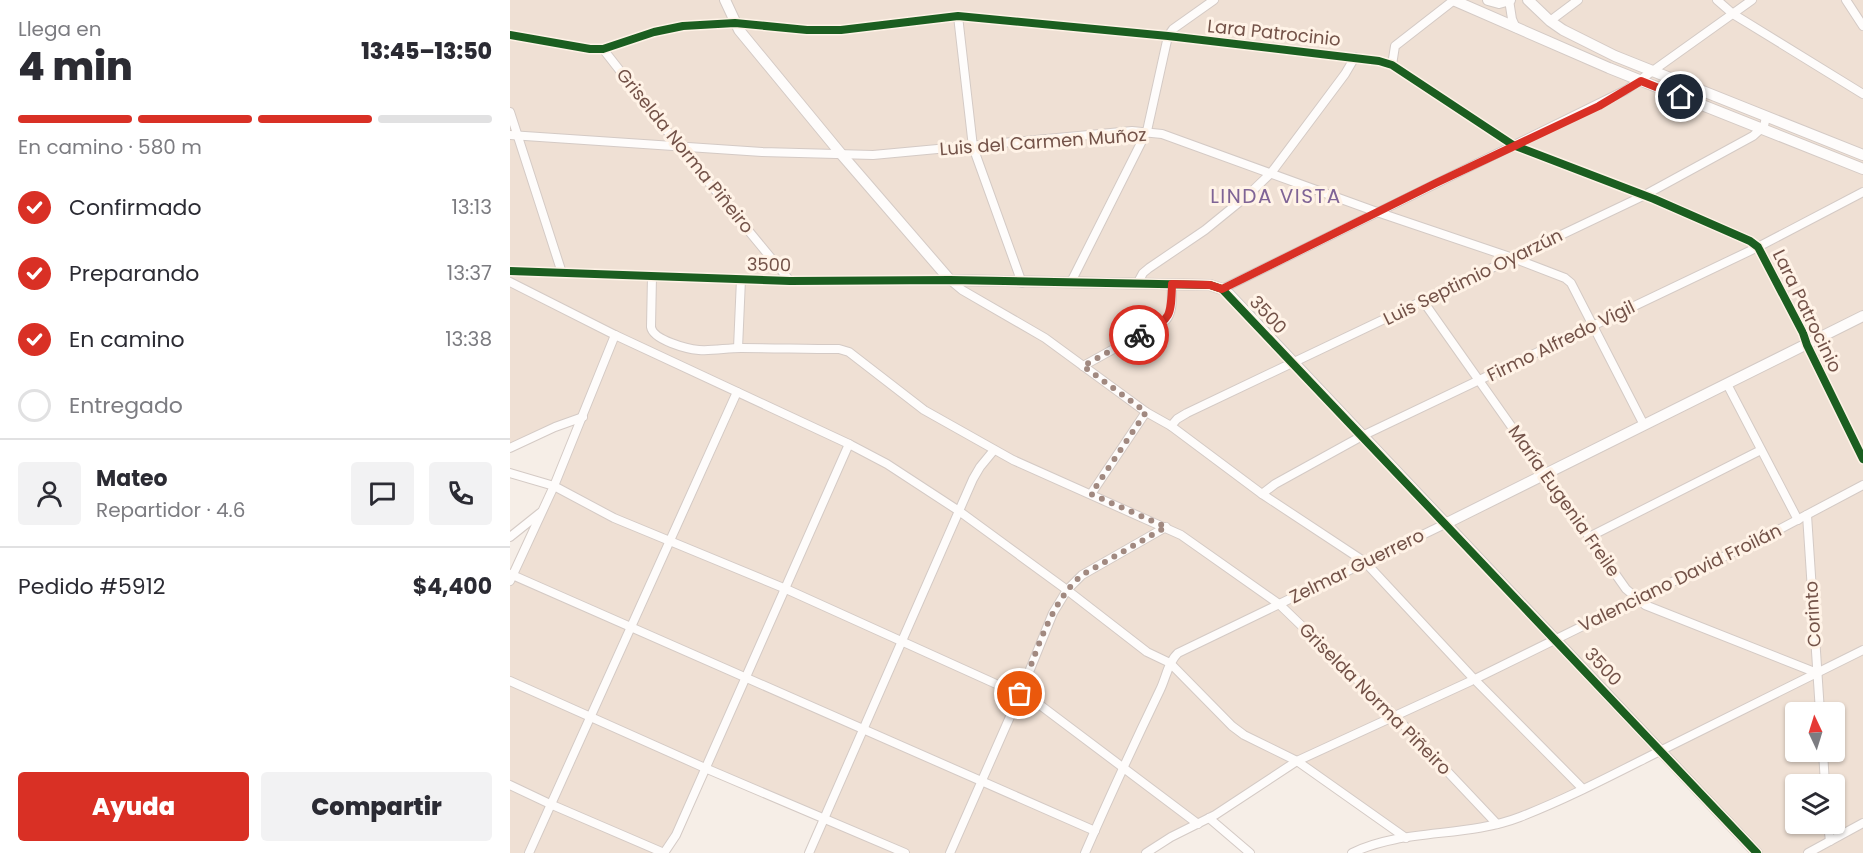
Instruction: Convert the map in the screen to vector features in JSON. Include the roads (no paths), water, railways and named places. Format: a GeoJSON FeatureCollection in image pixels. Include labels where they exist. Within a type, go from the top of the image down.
{"type":"FeatureCollection","features":[{"type":"Feature","properties":{"kind":"street"},"geometry":{"type":"LineString","coordinates":[[724,0],[735,23],[842,155],[950,280],[962,290],[1045,338],[1146,412],[1171,426],[1262,494],[1365,562],[1474,679],[1582,789]]}},
{"type":"Feature","properties":{"kind":"street"},"geometry":{"type":"LineString","coordinates":[[1071,282],[1147,132],[1168,36],[1173,29],[1215,0]]}},
{"type":"Feature","properties":{"kind":"street"},"geometry":{"type":"LineString","coordinates":[[1392,65],[1395,46],[1453,0],[1641,81],[1863,169]]}},
{"type":"Feature","properties":{"kind":"street"},"geometry":{"type":"LineString","coordinates":[[1488,0],[1499,3],[1510,0],[1512,19],[1516,28]]}},
{"type":"Feature","properties":{"kind":"street"},"geometry":{"type":"LineString","coordinates":[[1528,0],[1550,21],[1576,38],[1653,72],[1863,155]]}},
{"type":"Feature","properties":{"kind":"street"},"geometry":{"type":"LineString","coordinates":[[1550,21],[1578,0]]}},
{"type":"Feature","properties":{"kind":"street"},"geometry":{"type":"LineString","coordinates":[[1717,0],[1733,14],[1863,94]]}},
{"type":"Feature","properties":{"kind":"street"},"geometry":{"type":"LineString","coordinates":[[1222,289],[1599,106],[1641,81],[1752,0]]}},
{"type":"Feature","properties":{"kind":"street"},"geometry":{"type":"LineString","coordinates":[[1846,0],[1863,26]]}},
{"type":"Feature","properties":{"kind":"street"},"geometry":{"type":"LineString","coordinates":[[958,16],[973,147],[1022,283]]}},
{"type":"Feature","properties":{"kind":"street","name":"Lara Patrocinio"},"geometry":{"type":"LineString","coordinates":[[510,35],[590,49],[603,49],[669,28],[735,23],[807,30],[841,30],[958,16],[1355,57],[1392,65],[1513,146],[1643,196],[1758,247],[1803,333],[1863,459]]}},
{"type":"Feature","properties":{"kind":"street","name":"Griselda Norma Piñeiro"},"geometry":{"type":"LineString","coordinates":[[603,49],[678,145],[790,281]]}},
{"type":"Feature","properties":{"kind":"street"},"geometry":{"type":"LineString","coordinates":[[1137,284],[1149,268],[1205,230],[1271,173],[1345,74],[1355,57]]}},
{"type":"Feature","properties":{"kind":"street"},"geometry":{"type":"LineString","coordinates":[[510,112],[514,135],[562,273]]}},
{"type":"Feature","properties":{"kind":"street","name":"Luis Septimio Oyarzún"},"geometry":{"type":"LineString","coordinates":[[1171,426],[1187,413],[1643,196],[1753,136],[1764,126],[1766,117]]}},
{"type":"Feature","properties":{"kind":"street","name":"Luis del Carmen Muñoz"},"geometry":{"type":"LineString","coordinates":[[514,135],[762,152],[873,155],[1132,131],[1162,134],[1565,278],[1570,283],[1644,425]]}},
{"type":"Feature","properties":{"kind":"street","name":"Firmo Alfredo Vigil"},"geometry":{"type":"LineString","coordinates":[[1262,494],[1275,484],[1362,436],[1758,247],[1863,192]]}},
{"type":"Feature","properties":{"kind":"street","name":"3500"},"geometry":{"type":"LineString","coordinates":[[510,271],[790,281],[950,280],[1172,284],[1210,285],[1222,289],[1757,853]]}},
{"type":"Feature","properties":{"kind":"street","name":"Griselda Norma Piñeiro"},"geometry":{"type":"LineString","coordinates":[[652,276],[651,332],[656,336],[690,349],[700,350],[839,349],[849,352],[924,410],[994,450],[1181,535],[1279,604],[1395,716],[1497,824]]}},
{"type":"Feature","properties":{"kind":"street"},"geometry":{"type":"LineString","coordinates":[[738,348],[741,279]]}},
{"type":"Feature","properties":{"kind":"street"},"geometry":{"type":"LineString","coordinates":[[510,282],[615,335],[683,365],[887,464],[959,511],[1147,652],[1170,663],[1244,735],[1297,761],[1406,838]]}},
{"type":"Feature","properties":{"kind":"street"},"geometry":{"type":"LineString","coordinates":[[1083,366],[1166,320],[1171,308],[1172,284]]}},
{"type":"Feature","properties":{"kind":"street","name":"María Eugenia Freile"},"geometry":{"type":"LineString","coordinates":[[1423,301],[1626,589],[1645,605],[1817,673]]}},
{"type":"Feature","properties":{"kind":"street","name":"Zelmar Guerrero"},"geometry":{"type":"LineString","coordinates":[[1170,663],[1178,653],[1445,524],[1863,316]]}},
{"type":"Feature","properties":{"kind":"street"},"geometry":{"type":"LineString","coordinates":[[615,335],[554,486],[511,577],[1095,831]]}},
{"type":"Feature","properties":{"kind":"street"},"geometry":{"type":"LineString","coordinates":[[683,365],[690,349]]}},
{"type":"Feature","properties":{"kind":"street"},"geometry":{"type":"LineString","coordinates":[[1728,384],[1798,520]]}},
{"type":"Feature","properties":{"kind":"street"},"geometry":{"type":"LineString","coordinates":[[529,853],[737,392]]}},
{"type":"Feature","properties":{"kind":"street"},"geometry":{"type":"LineString","coordinates":[[1091,494],[1146,412]]}},
{"type":"Feature","properties":{"kind":"street"},"geometry":{"type":"LineString","coordinates":[[510,448],[583,417]]}},
{"type":"Feature","properties":{"kind":"street"},"geometry":{"type":"LineString","coordinates":[[510,785],[664,853],[676,835],[849,444]]}},
{"type":"Feature","properties":{"kind":"street"},"geometry":{"type":"LineString","coordinates":[[809,853],[959,511],[980,466],[994,450]]}},
{"type":"Feature","properties":{"kind":"street"},"geometry":{"type":"LineString","coordinates":[[1589,537],[1761,450]]}},
{"type":"Feature","properties":{"kind":"street"},"geometry":{"type":"LineString","coordinates":[[510,473],[554,486],[614,518],[786,589],[1036,702],[1198,824]]}},
{"type":"Feature","properties":{"kind":"street","name":"Valenciano David Froilán"},"geometry":{"type":"LineString","coordinates":[[1146,853],[1171,837],[1209,818],[1297,761],[1474,679],[1798,520],[1863,485]]}},
{"type":"Feature","properties":{"kind":"street"},"geometry":{"type":"LineString","coordinates":[[510,537],[543,511]]}},
{"type":"Feature","properties":{"kind":"street","name":"Corinto"},"geometry":{"type":"LineString","coordinates":[[1807,515],[1819,702]]}},
{"type":"Feature","properties":{"kind":"street"},"geometry":{"type":"LineString","coordinates":[[950,853],[1053,613],[1067,590],[1082,575],[1166,527]]}},
{"type":"Feature","properties":{"kind":"street"},"geometry":{"type":"LineString","coordinates":[[1352,853],[1370,846],[1406,838],[1475,829],[1519,817],[1582,789],[1863,650]]}},
{"type":"Feature","properties":{"kind":"street"},"geometry":{"type":"LineString","coordinates":[[1085,853],[1165,680],[1170,663]]}},
{"type":"Feature","properties":{"kind":"street"},"geometry":{"type":"LineString","coordinates":[[510,681],[705,768],[905,853]]}},
{"type":"Feature","properties":{"kind":"street"},"geometry":{"type":"LineString","coordinates":[[1209,818],[1250,853]]}},
{"type":"Feature","properties":{"kind":"street"},"geometry":{"type":"LineString","coordinates":[[1808,853],[1863,823]]}},
{"type":"Feature","properties":{"kind":"street"},"geometry":{"type":"LineString","coordinates":[[1829,834],[1830,841]]}},
{"type":"Feature","properties":{"kind":"street"},"geometry":{"type":"LineString","coordinates":[[1234,853],[1238,843]]}},
{"type":"Feature","properties":{"kind":"district","name":"LINDA VISTA"},"geometry":{"type":"Point","coordinates":[1276,196]}}]}
